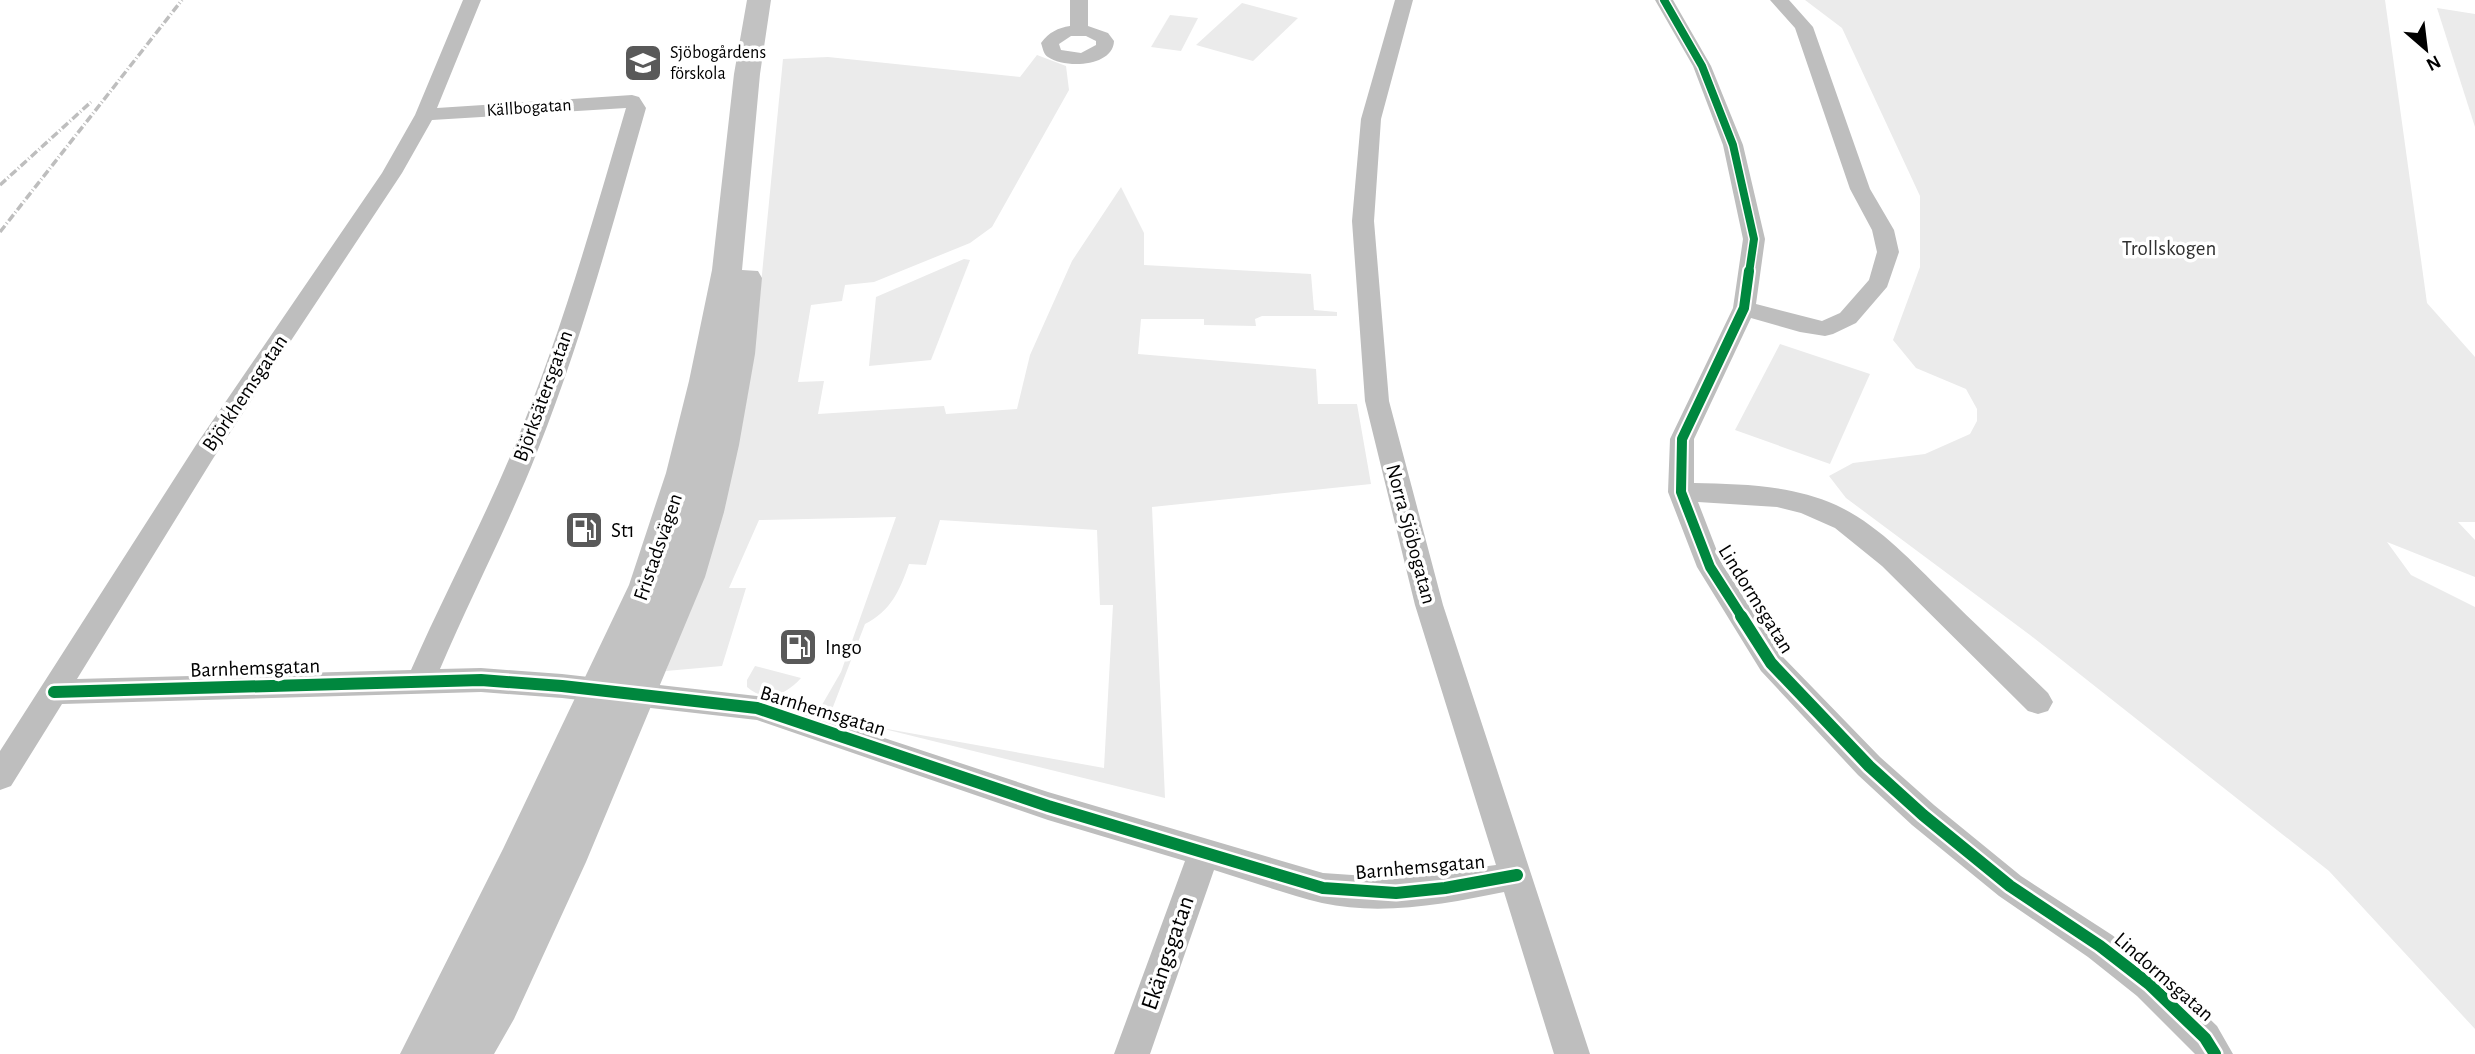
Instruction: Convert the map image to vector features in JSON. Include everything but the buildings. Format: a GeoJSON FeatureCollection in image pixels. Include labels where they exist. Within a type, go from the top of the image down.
{"type":"FeatureCollection","features":[{"type":"Feature","properties":{"kind":"street","name":"Björkhemsgatan"},"geometry":{"type":"LineString","coordinates":[[0,777],[205,452],[385,184],[425,115],[472,0]]}},
{"type":"Feature","properties":{"kind":"street","name":"Fristadsvägen"},"geometry":{"type":"LineString","coordinates":[[467,1054],[497,1002],[564,862],[684,473],[706,381],[726,270],[747,74],[759,0]]}},
{"type":"Feature","properties":{"kind":"street","name":"Fristadsvägen"},"geometry":{"type":"LineString","coordinates":[[425,1054],[519,863],[686,577],[706,512],[739,354],[776,0]]}},
{"type":"Feature","properties":{"kind":"street"},"geometry":{"type":"LineString","coordinates":[[1079,0],[1079,30]]}},
{"type":"Feature","properties":{"kind":"street","name":"Norra Sjöbogatan"},"geometry":{"type":"LineString","coordinates":[[1404,0],[1371,119],[1363,221],[1377,401],[1429,605],[1572,1054]]}},
{"type":"Feature","properties":{"kind":"street","name":"Lindormsgatan"},"geometry":{"type":"LineString","coordinates":[[1664,0],[1702,66],[1733,145],[1754,239],[1744,308],[1682,439],[1681,492],[1710,567],[1771,663],[1821,717],[1923,815],[2000,878],[2100,946],[2149,984],[2205,1038],[2215,1054]]}},
{"type":"Feature","properties":{"kind":"street"},"geometry":{"type":"LineString","coordinates":[[1744,308],[1800,325],[1825,329],[1848,318],[1879,282],[1888,252],[1883,230],[1860,188],[1804,27],[1779,0]]}},
{"type":"Feature","properties":{"kind":"street","name":"Källbogatan"},"geometry":{"type":"LineString","coordinates":[[425,115],[632,101]]}},
{"type":"Feature","properties":{"kind":"street","name":"Björksätersgatan"},"geometry":{"type":"LineString","coordinates":[[420,682],[525,449],[624,153],[636,108],[632,101]]}},
{"type":"Feature","properties":{"kind":"street"},"geometry":{"type":"LineString","coordinates":[[1681,492],[1750,494],[1779,498],[1809,505],[1839,518],[1871,540],[2038,702]]}},
{"type":"Feature","properties":{"kind":"street","name":"Barnhemsgatan"},"geometry":{"type":"LineString","coordinates":[[54,692],[481,680],[757,708],[1048,806],[1323,888],[1357,894],[1474,884],[1517,875]]}},
{"type":"Feature","properties":{"kind":"street","name":"Ekängsgatan"},"geometry":{"type":"LineString","coordinates":[[1132,1054],[1204,853]]}},
{"type":"Feature","properties":{"kind":"green space","name":"Trollskogen"},"geometry":{"type":"Polygon","coordinates":[[[1805,0],[2385,0],[2427,303],[2475,357],[2475,522],[2458,522],[2475,540],[2475,577],[2387,542],[2411,575],[2475,607],[2475,1029],[2329,871],[2030,635],[1846,498],[1829,476],[1853,463],[1925,454],[1970,434],[1977,421],[1977,409],[1966,389],[1916,368],[1893,340],[1920,267],[1920,196],[1842,28],[1805,0]]]}},
{"type":"Feature","properties":{"kind":"green space"},"geometry":{"type":"Polygon","coordinates":[[[1242,3],[1298,18],[1253,61],[1196,45],[1242,3]]]}},
{"type":"Feature","properties":{"kind":"green space"},"geometry":{"type":"Polygon","coordinates":[[[2437,8],[2475,14],[2475,127],[2437,8]]]}},
{"type":"Feature","properties":{"kind":"green space"},"geometry":{"type":"Polygon","coordinates":[[[1170,15],[1198,18],[1181,51],[1151,47],[1170,15]]]}},
{"type":"Feature","properties":{"kind":"green space"},"geometry":{"type":"Polygon","coordinates":[[[1037,55],[1066,66],[1069,90],[992,227],[970,243],[874,282],[845,285],[842,301],[811,305],[798,382],[824,381],[818,414],[944,406],[946,414],[1017,409],[1030,355],[1072,261],[1121,187],[1144,233],[1144,265],[1311,274],[1314,310],[1337,312],[1337,316],[1262,316],[1255,319],[1256,326],[1204,325],[1204,319],[1141,319],[1138,354],[1316,369],[1318,404],[1357,404],[1371,484],[1152,507],[1165,798],[876,727],[1104,768],[1113,605],[1100,605],[1097,530],[940,520],[926,565],[909,564],[902,583],[888,606],[865,624],[831,712],[819,710],[841,672],[896,517],[759,520],[729,588],[746,588],[722,666],[666,671],[742,425],[754,356],[783,59],[828,57],[1020,77],[1037,55]]]}},
{"type":"Feature","properties":{"kind":"green space"},"geometry":{"type":"Polygon","coordinates":[[[964,259],[970,260],[931,360],[869,366],[876,297],[964,259]]]}},
{"type":"Feature","properties":{"kind":"green space"},"geometry":{"type":"Polygon","coordinates":[[[1780,344],[1870,374],[1830,464],[1735,430],[1780,344]]]}},
{"type":"Feature","properties":{"kind":"green space"},"geometry":{"type":"Polygon","coordinates":[[[755,666],[801,678],[789,689],[776,695],[761,695],[747,687],[747,680],[755,666]]]}},
{"type":"Feature","properties":{"kind":"railway"},"geometry":{"type":"LineString","coordinates":[[0,232],[182,0]]}},
{"type":"Feature","properties":{"kind":"railway"},"geometry":{"type":"LineString","coordinates":[[0,185],[91,102]]}},
{"type":"Feature","properties":{"kind":"cycle path"},"geometry":{"type":"LineString","coordinates":[[1664,0],[1702,66],[1733,145],[1754,239],[1744,308],[1682,439],[1681,492],[1710,567],[1771,663],[1869,766],[1923,815],[2010,886],[2100,946],[2149,984],[2205,1038],[2215,1054]]}},
{"type":"Feature","properties":{"kind":"cycle path"},"geometry":{"type":"LineString","coordinates":[[54,692],[481,680],[562,686],[757,708],[1048,806],[1323,888],[1396,893],[1445,888],[1517,875]]}},
{"type":"Feature","properties":{"kind":"place","name":"Sjöbogårdens förskola"},"geometry":{"type":"Point","coordinates":[643,63]}},
{"type":"Feature","properties":{"kind":"place","name":"St1"},"geometry":{"type":"Point","coordinates":[584,530]}},
{"type":"Feature","properties":{"kind":"place","name":"Ingo"},"geometry":{"type":"Point","coordinates":[798,647]}}]}
